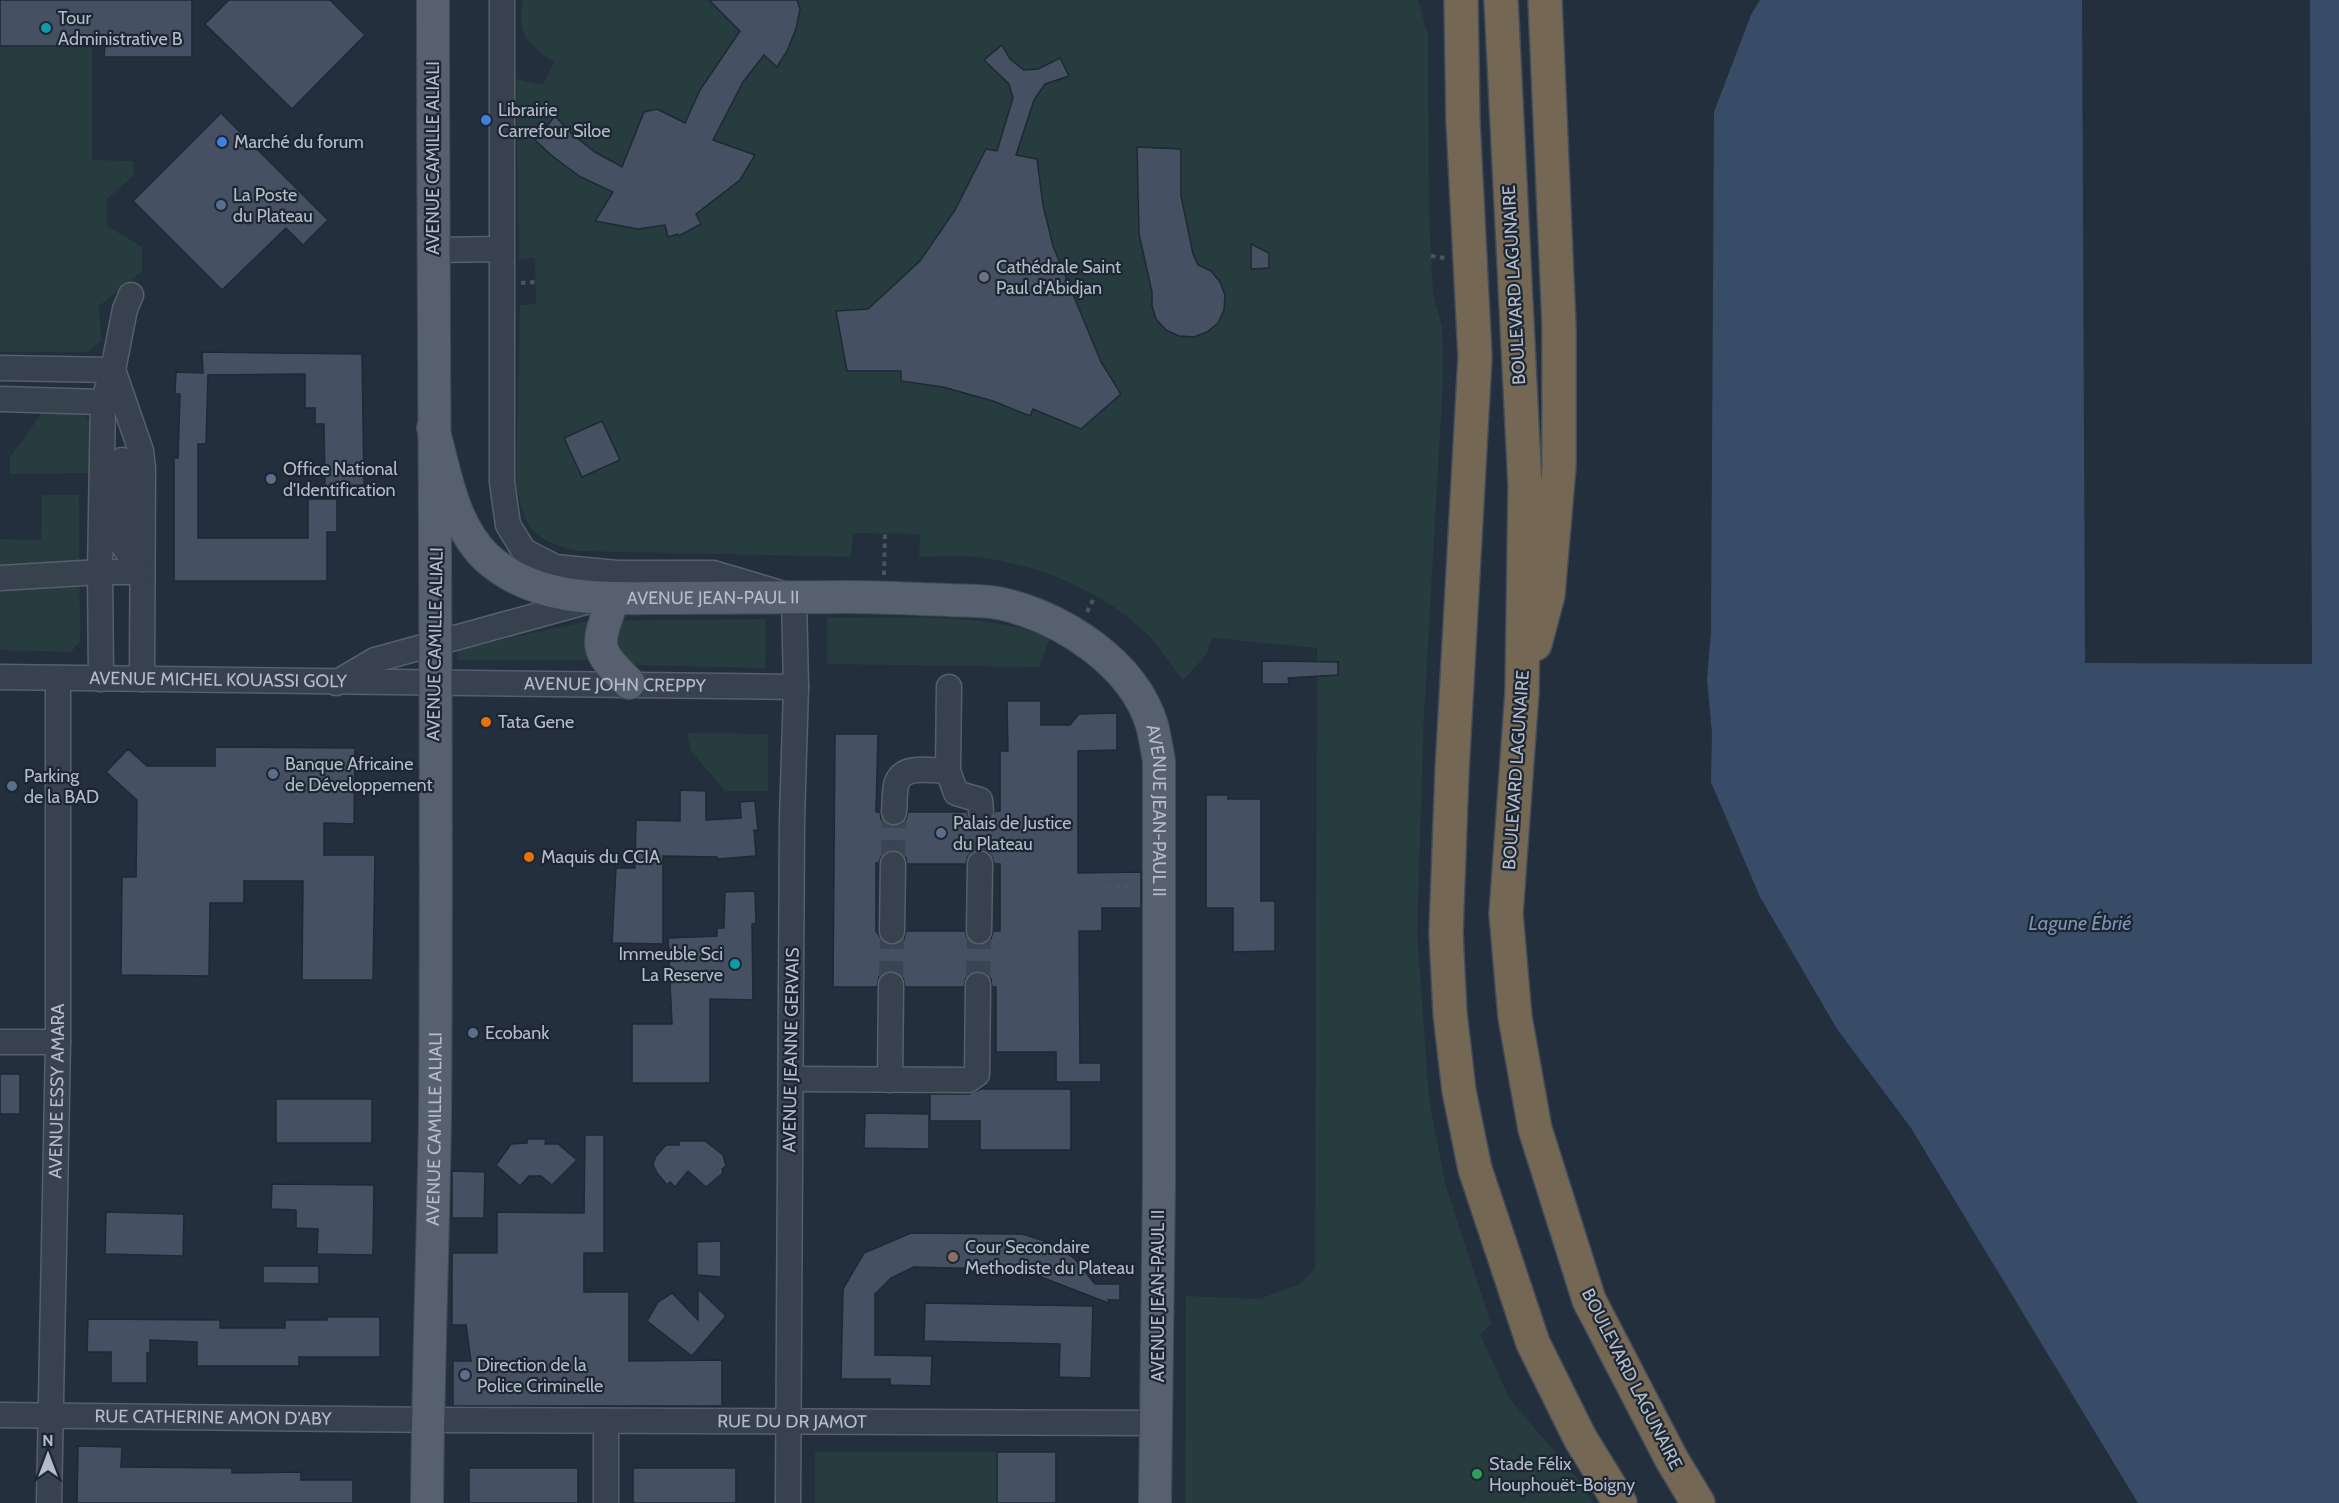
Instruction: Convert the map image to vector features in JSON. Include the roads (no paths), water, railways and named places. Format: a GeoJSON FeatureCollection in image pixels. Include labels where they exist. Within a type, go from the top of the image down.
{"type":"FeatureCollection","features":[{"type":"Feature","properties":{"kind":"highway"},"geometry":{"type":"LineString","coordinates":[[1452,0],[1462,66]]}},
{"type":"Feature","properties":{"kind":"highway"},"geometry":{"type":"LineString","coordinates":[[1461,0],[1475,357],[1451,783],[1446,933],[1451,1024],[1459,1091],[1475,1169],[1533,1343],[1580,1438],[1620,1503]]}},
{"type":"Feature","properties":{"kind":"highway","name":"BOULEVARD LAGUNAIRE"},"geometry":{"type":"LineString","coordinates":[[1501,0],[1525,486],[1522,692],[1506,914],[1515,1017],[1535,1129],[1589,1300],[1672,1460],[1698,1503]]}},
{"type":"Feature","properties":{"kind":"highway"},"geometry":{"type":"LineString","coordinates":[[1522,692],[1548,595],[1559,467],[1559,326],[1545,8]]}},
{"type":"Feature","properties":{"kind":"main road","name":"AVENUE CAMILLE ALIALI"},"geometry":{"type":"LineString","coordinates":[[427,1503],[435,1119],[434,645],[437,516],[433,428],[434,0]]}},
{"type":"Feature","properties":{"kind":"main road","name":"AVENUE JEAN-PAUL II"},"geometry":{"type":"LineString","coordinates":[[433,428],[455,506],[466,529],[487,557],[535,587],[604,598],[883,597],[1004,604],[1077,633],[1093,645],[1120,672],[1140,701],[1152,724],[1159,761],[1155,1503]]}},
{"type":"Feature","properties":{"kind":"main road"},"geometry":{"type":"LineString","coordinates":[[604,598],[601,648],[607,662],[629,683]]}},
{"type":"Feature","properties":{"kind":"street"},"geometry":{"type":"LineString","coordinates":[[502,0],[502,482],[508,525],[524,551],[555,567],[617,573],[713,573],[794,597]]}},
{"type":"Feature","properties":{"kind":"street"},"geometry":{"type":"LineString","coordinates":[[433,250],[502,249]]}},
{"type":"Feature","properties":{"kind":"street"},"geometry":{"type":"LineString","coordinates":[[101,679],[100,572],[104,402],[125,309],[131,295]]}},
{"type":"Feature","properties":{"kind":"street"},"geometry":{"type":"LineString","coordinates":[[0,368],[113,370]]}},
{"type":"Feature","properties":{"kind":"street"},"geometry":{"type":"LineString","coordinates":[[113,370],[141,452],[143,468],[142,679]]}},
{"type":"Feature","properties":{"kind":"street"},"geometry":{"type":"LineString","coordinates":[[0,413],[11,399],[104,402]]}},
{"type":"Feature","properties":{"kind":"street"},"geometry":{"type":"LineString","coordinates":[[122,460],[122,543],[141,572]]}},
{"type":"Feature","properties":{"kind":"street"},"geometry":{"type":"LineString","coordinates":[[100,572],[122,543]]}},
{"type":"Feature","properties":{"kind":"street"},"geometry":{"type":"LineString","coordinates":[[0,578],[141,572]]}},
{"type":"Feature","properties":{"kind":"street","name":"AVENUE JEANNE GERVAIS"},"geometry":{"type":"LineString","coordinates":[[788,1503],[792,820],[796,687],[794,597]]}},
{"type":"Feature","properties":{"kind":"street","name":"AVENUE JEAN-PAUL II"},"geometry":{"type":"LineString","coordinates":[[336,683],[375,660],[604,598]]}},
{"type":"Feature","properties":{"kind":"street","name":"AVENUE MICHEL KOUASSI GOLY"},"geometry":{"type":"LineString","coordinates":[[0,677],[434,683]]}},
{"type":"Feature","properties":{"kind":"street","name":"AVENUE ESSY AMARA"},"geometry":{"type":"LineString","coordinates":[[49,1503],[58,1042],[58,678]]}},
{"type":"Feature","properties":{"kind":"street","name":"AVENUE JOHN CREPPY"},"geometry":{"type":"LineString","coordinates":[[434,683],[629,683],[796,687]]}},
{"type":"Feature","properties":{"kind":"street"},"geometry":{"type":"LineString","coordinates":[[949,687],[948,771],[953,790],[980,800],[981,812]]}},
{"type":"Feature","properties":{"kind":"street"},"geometry":{"type":"LineString","coordinates":[[894,812],[897,782],[903,774],[911,770],[948,771]]}},
{"type":"Feature","properties":{"kind":"street"},"geometry":{"type":"LineString","coordinates":[[892,931],[893,864]]}},
{"type":"Feature","properties":{"kind":"street"},"geometry":{"type":"LineString","coordinates":[[979,931],[980,864]]}},
{"type":"Feature","properties":{"kind":"street"},"geometry":{"type":"LineString","coordinates":[[890,1080],[891,985]]}},
{"type":"Feature","properties":{"kind":"street"},"geometry":{"type":"LineString","coordinates":[[792,1079],[969,1080],[974,1078],[977,1074],[978,985]]}},
{"type":"Feature","properties":{"kind":"street"},"geometry":{"type":"LineString","coordinates":[[0,1042],[58,1042]]}},
{"type":"Feature","properties":{"kind":"street","name":"RUE CATHERINE AMON D'ABY"},"geometry":{"type":"LineString","coordinates":[[0,1415],[428,1419]]}},
{"type":"Feature","properties":{"kind":"street","name":"RUE DU DR JAMOT"},"geometry":{"type":"LineString","coordinates":[[428,1419],[1157,1423]]}},
{"type":"Feature","properties":{"kind":"street"},"geometry":{"type":"LineString","coordinates":[[606,1421],[606,1503]]}},
{"type":"Feature","properties":{"kind":"water","name":"Lagune Ébrié"},"geometry":{"type":"Polygon","coordinates":[[[1760,0],[2082,0],[2085,663],[2312,664],[2310,0],[2339,0],[2339,1503],[2138,1503],[1911,1128],[1837,1029],[1760,897],[1711,782],[1712,733],[1707,679],[1711,633],[1714,112],[1751,15],[1760,0]]]}},
{"type":"Feature","properties":{"kind":"tunnel"},"geometry":{"type":"LineString","coordinates":[[893,864],[894,812]]}},
{"type":"Feature","properties":{"kind":"tunnel"},"geometry":{"type":"LineString","coordinates":[[980,864],[981,812]]}},
{"type":"Feature","properties":{"kind":"tunnel"},"geometry":{"type":"LineString","coordinates":[[891,985],[892,931]]}},
{"type":"Feature","properties":{"kind":"tunnel"},"geometry":{"type":"LineString","coordinates":[[978,985],[979,931]]}},
{"type":"Feature","properties":{"kind":"place","name":"Tour Administrative B"},"geometry":{"type":"Point","coordinates":[46,28]}},
{"type":"Feature","properties":{"kind":"place","name":"Librairie Carrefour Siloe"},"geometry":{"type":"Point","coordinates":[486,120]}},
{"type":"Feature","properties":{"kind":"place","name":"Marché du forum"},"geometry":{"type":"Point","coordinates":[222,142]}},
{"type":"Feature","properties":{"kind":"place","name":"La Poste du Plateau"},"geometry":{"type":"Point","coordinates":[221,205]}},
{"type":"Feature","properties":{"kind":"place","name":"Cathédrale Saint Paul d'Abidjan"},"geometry":{"type":"Point","coordinates":[984,277]}},
{"type":"Feature","properties":{"kind":"place","name":"Office National d'Identification"},"geometry":{"type":"Point","coordinates":[271,479]}},
{"type":"Feature","properties":{"kind":"place","name":"Tata Gene"},"geometry":{"type":"Point","coordinates":[486,722]}},
{"type":"Feature","properties":{"kind":"place","name":"Banque Africaine de Développement"},"geometry":{"type":"Point","coordinates":[273,774]}},
{"type":"Feature","properties":{"kind":"place","name":"Parking de la BAD"},"geometry":{"type":"Point","coordinates":[12,786]}},
{"type":"Feature","properties":{"kind":"place","name":"Palais de Justice du Plateau"},"geometry":{"type":"Point","coordinates":[941,833]}},
{"type":"Feature","properties":{"kind":"place","name":"Maquis du CCIA"},"geometry":{"type":"Point","coordinates":[529,857]}},
{"type":"Feature","properties":{"kind":"place","name":"Immeuble Sci La Reserve"},"geometry":{"type":"Point","coordinates":[735,964]}},
{"type":"Feature","properties":{"kind":"place","name":"Ecobank"},"geometry":{"type":"Point","coordinates":[473,1033]}},
{"type":"Feature","properties":{"kind":"place","name":"Cour Secondaire Methodiste du Plateau"},"geometry":{"type":"Point","coordinates":[953,1257]}},
{"type":"Feature","properties":{"kind":"place","name":"Direction de la Police Criminelle"},"geometry":{"type":"Point","coordinates":[465,1375]}},
{"type":"Feature","properties":{"kind":"place","name":"Stade Félix Houphouët-Boigny"},"geometry":{"type":"Point","coordinates":[1477,1474]}}]}
